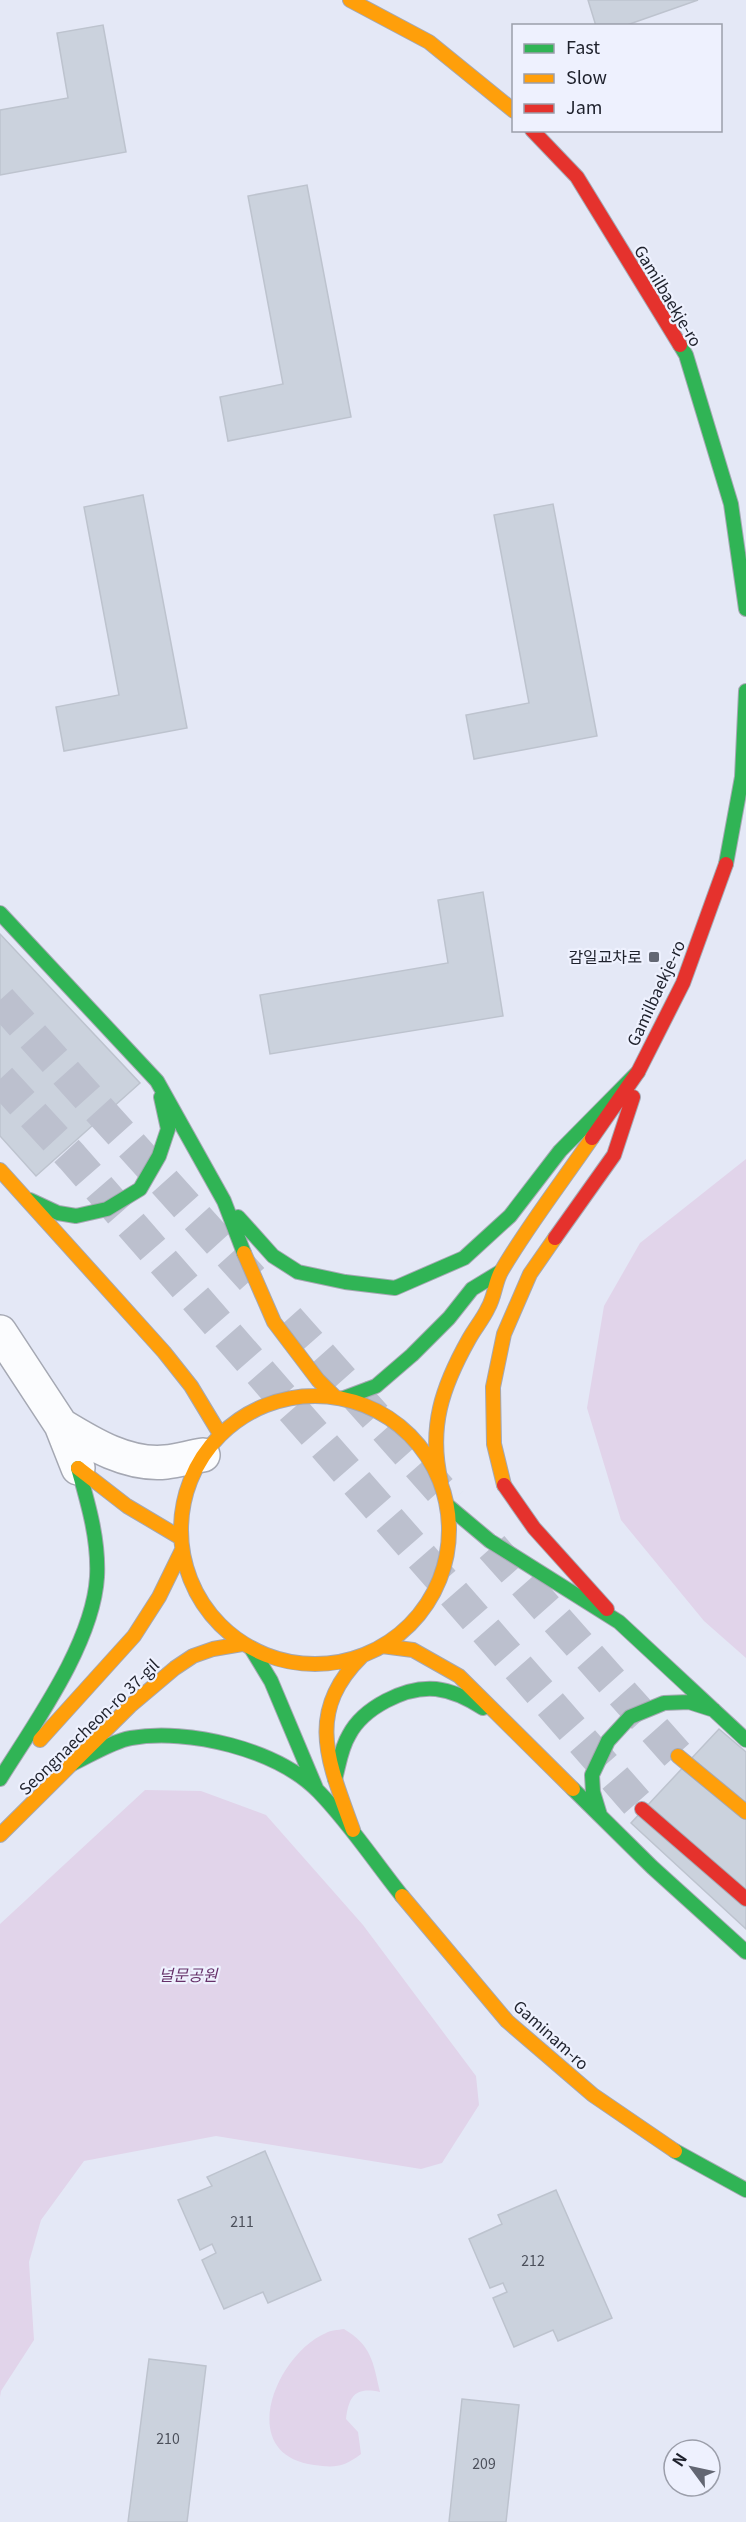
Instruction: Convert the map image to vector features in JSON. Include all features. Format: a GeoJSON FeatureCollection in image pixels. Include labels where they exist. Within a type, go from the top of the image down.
{"type":"FeatureCollection","features":[{"type":"Feature","properties":{"kind":"main road"},"geometry":{"type":"LineString","coordinates":[[350,0],[429,42],[512,110]]}},
{"type":"Feature","properties":{"kind":"main road","name":"Gamilbaekje-ro"},"geometry":{"type":"LineString","coordinates":[[534,132],[577,177],[686,355],[731,504],[746,609]]}},
{"type":"Feature","properties":{"kind":"main road","name":"Gamilbaekje-ro"},"geometry":{"type":"LineString","coordinates":[[500,1272],[638,1072],[683,983],[725,872],[742,777],[746,691]]}},
{"type":"Feature","properties":{"kind":"main road"},"geometry":{"type":"LineString","coordinates":[[0,913],[157,1081],[224,1201],[252,1274],[274,1322],[318,1380],[339,1397]]}},
{"type":"Feature","properties":{"kind":"main road"},"geometry":{"type":"LineString","coordinates":[[224,1201],[273,1256],[298,1272],[345,1282],[395,1288],[464,1258],[510,1216],[560,1151],[638,1072]]}},
{"type":"Feature","properties":{"kind":"main road"},"geometry":{"type":"LineString","coordinates":[[638,1072],[629,1114],[614,1155],[530,1274],[504,1334],[493,1387],[494,1444],[502,1483],[534,1528],[619,1622],[746,1740]]}},
{"type":"Feature","properties":{"kind":"main road"},"geometry":{"type":"LineString","coordinates":[[21,1196],[58,1214],[76,1216],[107,1209],[140,1189],[159,1156],[168,1128],[157,1081]]}},
{"type":"Feature","properties":{"kind":"main road"},"geometry":{"type":"LineString","coordinates":[[0,1170],[21,1196],[138,1322],[187,1381],[211,1445]]}},
{"type":"Feature","properties":{"kind":"main road"},"geometry":{"type":"LineString","coordinates":[[339,1397],[376,1386],[449,1318],[472,1289],[500,1272]]}},
{"type":"Feature","properties":{"kind":"main road"},"geometry":{"type":"LineString","coordinates":[[441,1482],[425,1453],[403,1428],[376,1409],[339,1397],[299,1396],[265,1405],[241,1417],[211,1445],[185,1495],[181,1544],[186,1569],[202,1603],[227,1632],[247,1646],[281,1660],[314,1665],[346,1661],[362,1656],[395,1638],[417,1617],[434,1592],[448,1549],[449,1519],[447,1504],[441,1482],[435,1462],[434,1424],[449,1381],[470,1336],[490,1306],[500,1272]]}},
{"type":"Feature","properties":{"kind":"main road"},"geometry":{"type":"LineString","coordinates":[[78,1468],[117,1501],[181,1544]]}},
{"type":"Feature","properties":{"kind":"main road"},"geometry":{"type":"LineString","coordinates":[[0,1781],[37,1720],[74,1650],[88,1617],[96,1587],[96,1544],[78,1468]]}},
{"type":"Feature","properties":{"kind":"main road"},"geometry":{"type":"LineString","coordinates":[[447,1504],[490,1541],[619,1622]]}},
{"type":"Feature","properties":{"kind":"main road","name":"Seongnaecheon-ro 37-gil"},"geometry":{"type":"LineString","coordinates":[[0,1781],[134,1636],[159,1597],[181,1544]]}},
{"type":"Feature","properties":{"kind":"main road"},"geometry":{"type":"LineString","coordinates":[[247,1646],[271,1681],[317,1790]]}},
{"type":"Feature","properties":{"kind":"main road","name":"Seongnaecheon-ro 37-gil"},"geometry":{"type":"LineString","coordinates":[[0,1835],[130,1706],[175,1668],[193,1656],[213,1649],[247,1646]]}},
{"type":"Feature","properties":{"kind":"main road"},"geometry":{"type":"LineString","coordinates":[[382,1646],[407,1647],[431,1657],[459,1676],[652,1867],[746,1953]]}},
{"type":"Feature","properties":{"kind":"main road"},"geometry":{"type":"LineString","coordinates":[[353,1830],[335,1779],[325,1736],[325,1718],[340,1680],[362,1656]]}},
{"type":"Feature","properties":{"kind":"main road"},"geometry":{"type":"LineString","coordinates":[[335,1779],[350,1733],[371,1711],[407,1691],[432,1689],[473,1702],[526,1742]]}},
{"type":"Feature","properties":{"kind":"main road"},"geometry":{"type":"LineString","coordinates":[[600,1815],[593,1792],[592,1775],[608,1741],[630,1717],[664,1703],[689,1702],[714,1710]]}},
{"type":"Feature","properties":{"kind":"main road"},"geometry":{"type":"LineString","coordinates":[[72,1764],[128,1738],[169,1734],[207,1738],[282,1764],[317,1790],[353,1830]]}},
{"type":"Feature","properties":{"kind":"main road"},"geometry":{"type":"LineString","coordinates":[[678,1756],[746,1812]]}},
{"type":"Feature","properties":{"kind":"main road"},"geometry":{"type":"LineString","coordinates":[[642,1809],[746,1899]]}},
{"type":"Feature","properties":{"kind":"main road","name":"Gaminam-ro"},"geometry":{"type":"LineString","coordinates":[[353,1830],[387,1877],[507,2021],[593,2095],[681,2155],[746,2190]]}},
{"type":"Feature","properties":{"kind":"street"},"geometry":{"type":"LineString","coordinates":[[0,1332],[61,1425],[78,1468]]}},
{"type":"Feature","properties":{"kind":"street"},"geometry":{"type":"LineString","coordinates":[[61,1425],[90,1443],[137,1461],[164,1462],[211,1445]]}},
{"type":"Feature","properties":{"kind":"green space"},"geometry":{"type":"Polygon","coordinates":[[[746,1159],[746,1658],[704,1621],[621,1520],[587,1408],[604,1306],[640,1243],[746,1159]]]}},
{"type":"Feature","properties":{"kind":"green space","name":"널문공원"},"geometry":{"type":"Polygon","coordinates":[[[145,1790],[201,1791],[266,1815],[363,1925],[476,2076],[479,2105],[442,2163],[421,2169],[216,2136],[84,2161],[41,2220],[29,2262],[34,2340],[1,2391],[0,2397],[0,1924],[145,1790]]]}},
{"type":"Feature","properties":{"kind":"green space"},"geometry":{"type":"Polygon","coordinates":[[[344,2329],[366,2348],[373,2363],[380,2392],[359,2392],[349,2404],[346,2419],[358,2432],[361,2454],[344,2464],[314,2465],[290,2457],[275,2443],[270,2425],[271,2404],[279,2382],[292,2362],[308,2345],[328,2332],[344,2329]]]}},
{"type":"Feature","properties":{"kind":"building"},"geometry":{"type":"Polygon","coordinates":[[[588,0],[698,0],[630,24],[595,24],[588,0]]]}},
{"type":"Feature","properties":{"kind":"building"},"geometry":{"type":"Polygon","coordinates":[[[103,25],[126,152],[0,175],[0,110],[68,98],[57,33],[103,25]]]}},
{"type":"Feature","properties":{"kind":"building"},"geometry":{"type":"Polygon","coordinates":[[[307,185],[351,417],[228,441],[220,397],[283,384],[248,196],[307,185]]]}},
{"type":"Feature","properties":{"kind":"building"},"geometry":{"type":"Polygon","coordinates":[[[143,495],[187,728],[64,751],[56,707],[119,695],[84,507],[143,495]]]}},
{"type":"Feature","properties":{"kind":"building"},"geometry":{"type":"Polygon","coordinates":[[[553,504],[597,736],[474,759],[466,715],[529,703],[494,515],[553,504]]]}},
{"type":"Feature","properties":{"kind":"building"},"geometry":{"type":"Polygon","coordinates":[[[483,892],[503,1016],[270,1054],[260,995],[448,963],[438,900],[483,892]]]}},
{"type":"Feature","properties":{"kind":"building"},"geometry":{"type":"Polygon","coordinates":[[[0,934],[140,1083],[36,1176],[0,1136],[0,934]]]}},
{"type":"Feature","properties":{"kind":"building"},"geometry":{"type":"Polygon","coordinates":[[[719,1729],[746,1752],[746,1929],[631,1823],[719,1729]]]}},
{"type":"Feature","properties":{"kind":"building"},"geometry":{"type":"Polygon","coordinates":[[[265,2151],[321,2280],[268,2303],[263,2292],[224,2309],[202,2260],[216,2253],[212,2244],[200,2250],[178,2200],[212,2186],[207,2177],[265,2151]]]}},
{"type":"Feature","properties":{"kind":"building"},"geometry":{"type":"Polygon","coordinates":[[[556,2190],[612,2318],[558,2341],[553,2330],[514,2347],[493,2298],[507,2292],[503,2283],[490,2288],[469,2239],[502,2224],[498,2215],[556,2190]]]}},
{"type":"Feature","properties":{"kind":"building"},"geometry":{"type":"Polygon","coordinates":[[[149,2359],[206,2366],[187,2522],[128,2522],[149,2359]]]}},
{"type":"Feature","properties":{"kind":"building"},"geometry":{"type":"Polygon","coordinates":[[[462,2399],[519,2405],[506,2522],[449,2522],[462,2399]]]}},
{"type":"Feature","properties":{"kind":"tunnel"},"geometry":{"type":"LineString","coordinates":[[0,1000],[253,1280]]}},
{"type":"Feature","properties":{"kind":"tunnel"},"geometry":{"type":"LineString","coordinates":[[0,1079],[72,1157],[642,1809]]}},
{"type":"Feature","properties":{"kind":"tunnel"},"geometry":{"type":"LineString","coordinates":[[288,1319],[451,1502]]}},
{"type":"Feature","properties":{"kind":"tunnel"},"geometry":{"type":"LineString","coordinates":[[492,1547],[678,1756]]}},
{"type":"Feature","properties":{"kind":"traffic: fast"},"geometry":{"type":"LineString","coordinates":[[680,345],[686,355],[731,504],[746,609]]}},
{"type":"Feature","properties":{"kind":"traffic: fast"},"geometry":{"type":"LineString","coordinates":[[726,864],[742,777],[746,691]]}},
{"type":"Feature","properties":{"kind":"traffic: fast"},"geometry":{"type":"LineString","coordinates":[[0,913],[157,1081],[224,1201],[244,1253]]}},
{"type":"Feature","properties":{"kind":"traffic: fast"},"geometry":{"type":"LineString","coordinates":[[238,1217],[273,1256],[298,1272],[345,1282],[395,1288],[464,1258],[510,1216],[560,1151],[638,1072]]}},
{"type":"Feature","properties":{"kind":"traffic: fast"},"geometry":{"type":"LineString","coordinates":[[30,1200],[58,1213],[76,1216],[107,1209],[140,1189],[159,1156],[168,1129],[161,1097]]}},
{"type":"Feature","properties":{"kind":"traffic: fast"},"geometry":{"type":"LineString","coordinates":[[344,1398],[376,1386],[412,1355],[449,1318],[472,1289],[500,1272]]}},
{"type":"Feature","properties":{"kind":"traffic: fast"},"geometry":{"type":"LineString","coordinates":[[0,1779],[60,1682],[85,1629],[93,1602],[97,1577],[95,1535],[78,1468]]}},
{"type":"Feature","properties":{"kind":"traffic: fast"},"geometry":{"type":"LineString","coordinates":[[447,1505],[490,1541],[619,1622],[746,1740]]}},
{"type":"Feature","properties":{"kind":"traffic: fast"},"geometry":{"type":"LineString","coordinates":[[251,1648],[271,1681],[316,1788]]}},
{"type":"Feature","properties":{"kind":"traffic: fast"},"geometry":{"type":"LineString","coordinates":[[335,1779],[346,1740],[355,1725],[386,1701],[411,1691],[436,1689],[461,1696],[483,1708]]}},
{"type":"Feature","properties":{"kind":"traffic: fast"},"geometry":{"type":"LineString","coordinates":[[600,1815],[593,1792],[592,1775],[608,1741],[630,1717],[664,1703],[689,1702],[714,1710]]}},
{"type":"Feature","properties":{"kind":"traffic: fast"},"geometry":{"type":"LineString","coordinates":[[72,1764],[117,1742],[154,1736],[204,1739],[256,1753],[280,1764],[319,1792],[352,1830],[402,1896]]}},
{"type":"Feature","properties":{"kind":"traffic: fast"},"geometry":{"type":"LineString","coordinates":[[573,1789],[652,1867],[746,1952]]}},
{"type":"Feature","properties":{"kind":"traffic: fast"},"geometry":{"type":"LineString","coordinates":[[675,2151],[746,2190]]}},
{"type":"Feature","properties":{"kind":"traffic: slow"},"geometry":{"type":"LineString","coordinates":[[350,0],[429,42],[512,109]]}},
{"type":"Feature","properties":{"kind":"traffic: slow"},"geometry":{"type":"LineString","coordinates":[[441,1482],[437,1462],[437,1426],[451,1374],[484,1316],[498,1279],[512,1253],[592,1138]]}},
{"type":"Feature","properties":{"kind":"traffic: slow"},"geometry":{"type":"LineString","coordinates":[[0,1170],[164,1352],[191,1386],[220,1434]]}},
{"type":"Feature","properties":{"kind":"traffic: slow"},"geometry":{"type":"LineString","coordinates":[[504,1485],[494,1444],[493,1387],[504,1334],[530,1274],[555,1238]]}},
{"type":"Feature","properties":{"kind":"traffic: slow"},"geometry":{"type":"LineString","coordinates":[[244,1253],[274,1322],[318,1380],[334,1396]]}},
{"type":"Feature","properties":{"kind":"traffic: slow"},"geometry":{"type":"LineString","coordinates":[[302,1396],[328,1396],[354,1401],[378,1411],[410,1435],[427,1455],[444,1491],[449,1530],[444,1569],[427,1605],[410,1625],[390,1642],[354,1659],[328,1664],[302,1664],[276,1659],[252,1649],[230,1634],[211,1615],[196,1593],[186,1569],[181,1543],[181,1517],[186,1491],[196,1467],[211,1445],[230,1426],[252,1411],[276,1401],[302,1396]]}},
{"type":"Feature","properties":{"kind":"traffic: slow"},"geometry":{"type":"LineString","coordinates":[[78,1468],[127,1506],[181,1538]]}},
{"type":"Feature","properties":{"kind":"traffic: slow"},"geometry":{"type":"LineString","coordinates":[[40,1740],[134,1636],[159,1597],[182,1550]]}},
{"type":"Feature","properties":{"kind":"traffic: slow"},"geometry":{"type":"LineString","coordinates":[[0,1835],[130,1706],[175,1668],[193,1656],[213,1649],[242,1644]]}},
{"type":"Feature","properties":{"kind":"traffic: slow"},"geometry":{"type":"LineString","coordinates":[[382,1646],[413,1650],[459,1676],[573,1789]]}},
{"type":"Feature","properties":{"kind":"traffic: slow"},"geometry":{"type":"LineString","coordinates":[[353,1830],[330,1761],[327,1718],[333,1698],[344,1677],[362,1656]]}},
{"type":"Feature","properties":{"kind":"traffic: slow"},"geometry":{"type":"LineString","coordinates":[[678,1756],[746,1812]]}},
{"type":"Feature","properties":{"kind":"traffic: slow"},"geometry":{"type":"LineString","coordinates":[[402,1896],[507,2021],[593,2095],[675,2151]]}},
{"type":"Feature","properties":{"kind":"traffic: jam"},"geometry":{"type":"LineString","coordinates":[[534,132],[577,177],[680,345]]}},
{"type":"Feature","properties":{"kind":"traffic: jam"},"geometry":{"type":"LineString","coordinates":[[592,1138],[638,1072],[683,983],[726,864]]}},
{"type":"Feature","properties":{"kind":"traffic: jam"},"geometry":{"type":"LineString","coordinates":[[555,1238],[614,1155],[633,1097]]}},
{"type":"Feature","properties":{"kind":"traffic: jam"},"geometry":{"type":"LineString","coordinates":[[504,1485],[534,1528],[607,1609]]}},
{"type":"Feature","properties":{"kind":"traffic: jam"},"geometry":{"type":"LineString","coordinates":[[642,1809],[746,1899]]}},
{"type":"Feature","properties":{"kind":"place","name":"감일교차로"},"geometry":{"type":"Point","coordinates":[654,957]}}]}
